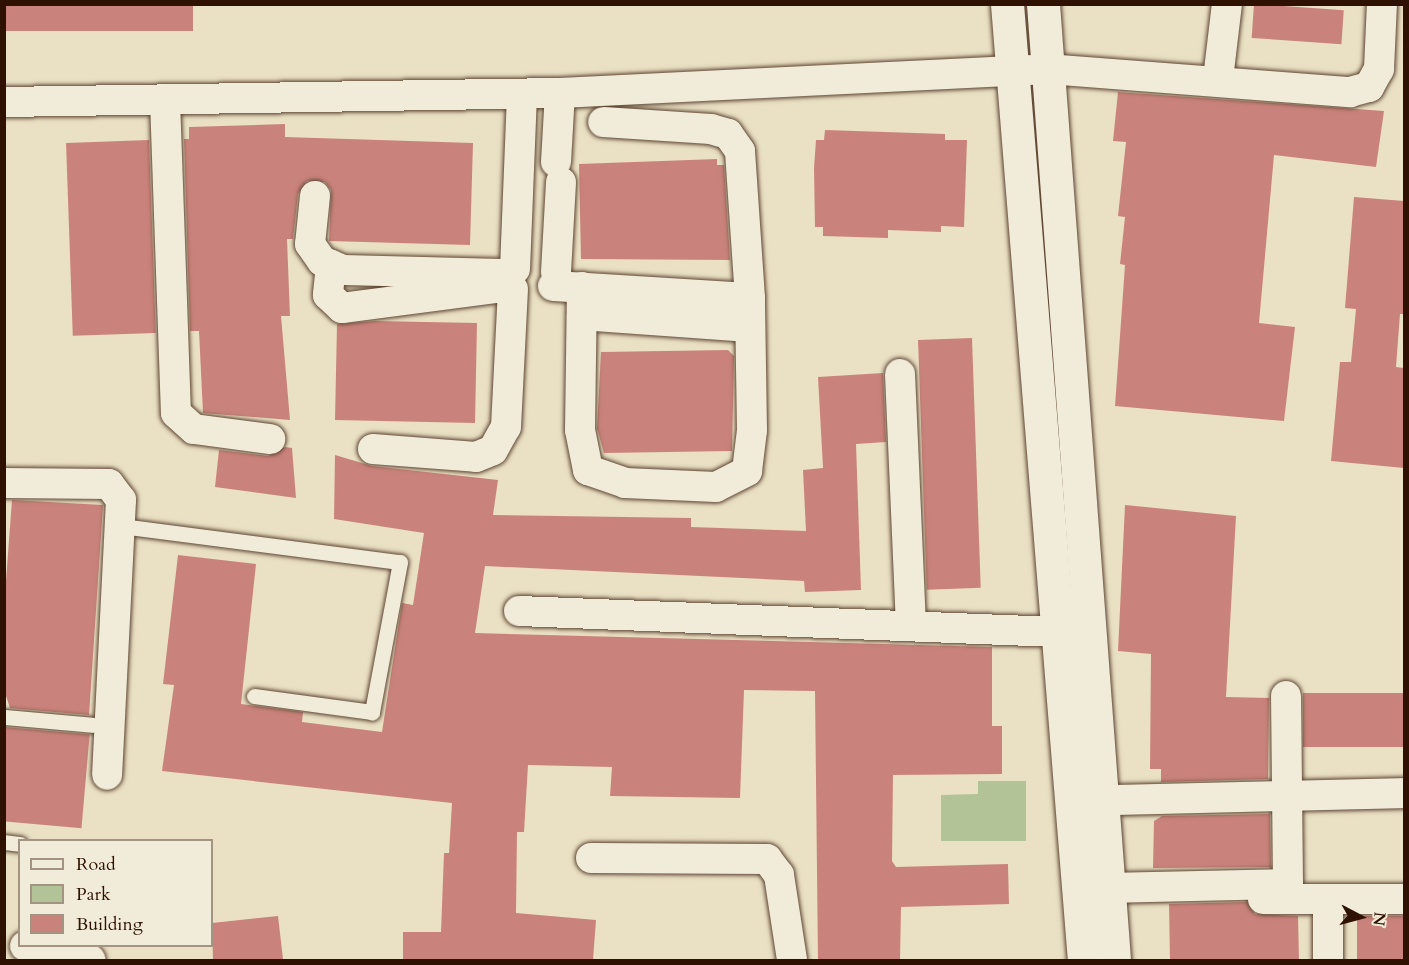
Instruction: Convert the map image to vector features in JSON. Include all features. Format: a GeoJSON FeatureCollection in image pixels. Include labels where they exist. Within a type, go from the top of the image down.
{"type":"FeatureCollection","features":[{"type":"Feature","properties":{"kind":"street"},"geometry":{"type":"LineString","coordinates":[[1007,4],[1067,801],[1084,960]]}},
{"type":"Feature","properties":{"kind":"street"},"geometry":{"type":"LineString","coordinates":[[1043,4],[1105,800],[1114,960]]}},
{"type":"Feature","properties":{"kind":"street"},"geometry":{"type":"LineString","coordinates":[[1218,78],[1227,4]]}},
{"type":"Feature","properties":{"kind":"street"},"geometry":{"type":"LineString","coordinates":[[4,102],[561,93],[1048,69],[1218,78],[1350,92],[1369,87],[1379,69],[1382,4]]}},
{"type":"Feature","properties":{"kind":"street"},"geometry":{"type":"LineString","coordinates":[[561,93],[558,172],[580,430],[588,470],[624,483],[716,487],[747,471],[752,440],[745,174],[728,134],[603,122]]}},
{"type":"Feature","properties":{"kind":"street"},"geometry":{"type":"LineString","coordinates":[[373,450],[476,457],[493,450],[506,427],[508,280],[522,94]]}},
{"type":"Feature","properties":{"kind":"street"},"geometry":{"type":"LineString","coordinates":[[165,100],[176,413],[194,429],[270,439]]}},
{"type":"Feature","properties":{"kind":"street"},"geometry":{"type":"LineString","coordinates":[[315,196],[310,244],[331,265],[342,270],[508,280],[749,313]]}},
{"type":"Feature","properties":{"kind":"street"},"geometry":{"type":"LineString","coordinates":[[900,374],[911,626]]}},
{"type":"Feature","properties":{"kind":"street"},"geometry":{"type":"LineString","coordinates":[[4,483],[109,484],[121,500],[107,775]]}},
{"type":"Feature","properties":{"kind":"street"},"geometry":{"type":"LineString","coordinates":[[519,611],[1055,632]]}},
{"type":"Feature","properties":{"kind":"street"},"geometry":{"type":"LineString","coordinates":[[1110,894],[1288,884],[1286,696]]}},
{"type":"Feature","properties":{"kind":"street"},"geometry":{"type":"LineString","coordinates":[[1067,801],[1404,793]]}},
{"type":"Feature","properties":{"kind":"street"},"geometry":{"type":"LineString","coordinates":[[591,858],[766,859],[779,875],[792,960]]}},
{"type":"Feature","properties":{"kind":"street"},"geometry":{"type":"LineString","coordinates":[[1110,894],[1404,899]]}},
{"type":"Feature","properties":{"kind":"street"},"geometry":{"type":"LineString","coordinates":[[1328,899],[1328,960]]}},
{"type":"Feature","properties":{"kind":"street"},"geometry":{"type":"LineString","coordinates":[[34,947],[91,960]]}},
{"type":"Feature","properties":{"kind":"lane"},"geometry":{"type":"LineString","coordinates":[[121,526],[400,562],[372,712],[254,696]]}},
{"type":"Feature","properties":{"kind":"lane"},"geometry":{"type":"LineString","coordinates":[[4,717],[93,725]]}},
{"type":"Feature","properties":{"kind":"green space"},"geometry":{"type":"Polygon","coordinates":[[[978,781],[1026,781],[1026,841],[941,841],[941,795],[978,794],[978,781]]]}},
{"type":"Feature","properties":{"kind":"building"},"geometry":{"type":"Polygon","coordinates":[[[4,4],[193,4],[193,31],[4,31],[4,4]]]}},
{"type":"Feature","properties":{"kind":"building"},"geometry":{"type":"Polygon","coordinates":[[[1254,4],[1344,10],[1341,44],[1252,38],[1254,4]]]}},
{"type":"Feature","properties":{"kind":"building"},"geometry":{"type":"Polygon","coordinates":[[[1118,92],[1384,111],[1376,167],[1274,155],[1259,323],[1295,327],[1284,421],[1115,406],[1125,265],[1120,264],[1125,217],[1118,216],[1126,142],[1113,141],[1118,92]]]}},
{"type":"Feature","properties":{"kind":"building"},"geometry":{"type":"Polygon","coordinates":[[[285,124],[285,137],[473,143],[470,245],[329,241],[331,190],[325,182],[307,181],[298,194],[293,239],[287,239],[290,316],[281,316],[290,420],[203,413],[199,331],[190,331],[184,139],[189,139],[189,127],[285,124]]]}},
{"type":"Feature","properties":{"kind":"building"},"geometry":{"type":"Polygon","coordinates":[[[825,130],[945,134],[945,140],[967,140],[964,227],[941,226],[941,232],[888,230],[888,238],[823,236],[823,227],[815,227],[814,168],[816,140],[824,140],[825,130]]]}},
{"type":"Feature","properties":{"kind":"building"},"geometry":{"type":"Polygon","coordinates":[[[149,140],[156,333],[73,336],[66,143],[149,140]]]}},
{"type":"Feature","properties":{"kind":"building"},"geometry":{"type":"Polygon","coordinates":[[[717,159],[717,165],[724,165],[730,260],[581,259],[579,164],[717,159]]]}},
{"type":"Feature","properties":{"kind":"building"},"geometry":{"type":"Polygon","coordinates":[[[1354,197],[1404,201],[1404,314],[1400,314],[1396,367],[1404,368],[1404,468],[1331,461],[1340,362],[1351,362],[1356,309],[1345,308],[1354,197]]]}},
{"type":"Feature","properties":{"kind":"building"},"geometry":{"type":"Polygon","coordinates":[[[375,321],[477,323],[475,423],[335,420],[337,324],[375,321]]]}},
{"type":"Feature","properties":{"kind":"building"},"geometry":{"type":"Polygon","coordinates":[[[972,338],[981,588],[927,590],[918,340],[972,338]]]}},
{"type":"Feature","properties":{"kind":"building"},"geometry":{"type":"Polygon","coordinates":[[[728,350],[734,356],[732,451],[604,453],[597,428],[601,352],[728,350]]]}},
{"type":"Feature","properties":{"kind":"building"},"geometry":{"type":"Polygon","coordinates":[[[883,373],[886,442],[856,444],[861,590],[805,592],[804,581],[485,566],[475,633],[992,647],[992,726],[1002,726],[1002,774],[893,775],[892,861],[896,867],[1008,864],[1009,904],[901,907],[900,960],[818,960],[815,691],[744,690],[740,798],[610,796],[612,767],[528,765],[524,832],[517,832],[516,913],[596,920],[593,960],[403,960],[403,932],[441,932],[444,853],[449,853],[452,803],[162,771],[174,685],[163,684],[178,555],[256,564],[241,704],[303,712],[302,722],[382,732],[402,603],[413,605],[424,533],[334,519],[335,455],[372,466],[498,480],[493,515],[691,518],[691,527],[806,531],[803,470],[823,468],[818,377],[883,373]]]}},
{"type":"Feature","properties":{"kind":"building"},"geometry":{"type":"Polygon","coordinates":[[[285,447],[292,448],[296,498],[215,487],[219,450],[268,456],[285,447]]]}},
{"type":"Feature","properties":{"kind":"building"},"geometry":{"type":"Polygon","coordinates":[[[12,500],[103,505],[89,715],[10,708],[4,690],[4,607],[12,500]]]}},
{"type":"Feature","properties":{"kind":"building"},"geometry":{"type":"Polygon","coordinates":[[[1125,505],[1236,516],[1226,697],[1269,698],[1268,779],[1161,782],[1161,769],[1150,769],[1151,654],[1118,651],[1125,505]]]}},
{"type":"Feature","properties":{"kind":"building"},"geometry":{"type":"Polygon","coordinates":[[[1303,693],[1404,693],[1404,747],[1303,747],[1303,693]]]}},
{"type":"Feature","properties":{"kind":"building"},"geometry":{"type":"Polygon","coordinates":[[[4,727],[90,734],[81,828],[4,821],[4,727]]]}},
{"type":"Feature","properties":{"kind":"building"},"geometry":{"type":"Polygon","coordinates":[[[1270,814],[1271,867],[1153,868],[1154,821],[1162,816],[1270,814]]]}},
{"type":"Feature","properties":{"kind":"building"},"geometry":{"type":"Polygon","coordinates":[[[1247,902],[1255,914],[1298,916],[1299,960],[1170,960],[1169,904],[1247,902]]]}},
{"type":"Feature","properties":{"kind":"building"},"geometry":{"type":"Polygon","coordinates":[[[278,916],[283,959],[213,960],[213,923],[278,916]]]}},
{"type":"Feature","properties":{"kind":"building"},"geometry":{"type":"Polygon","coordinates":[[[1357,916],[1404,916],[1404,960],[1357,960],[1357,916]]]}}]}
